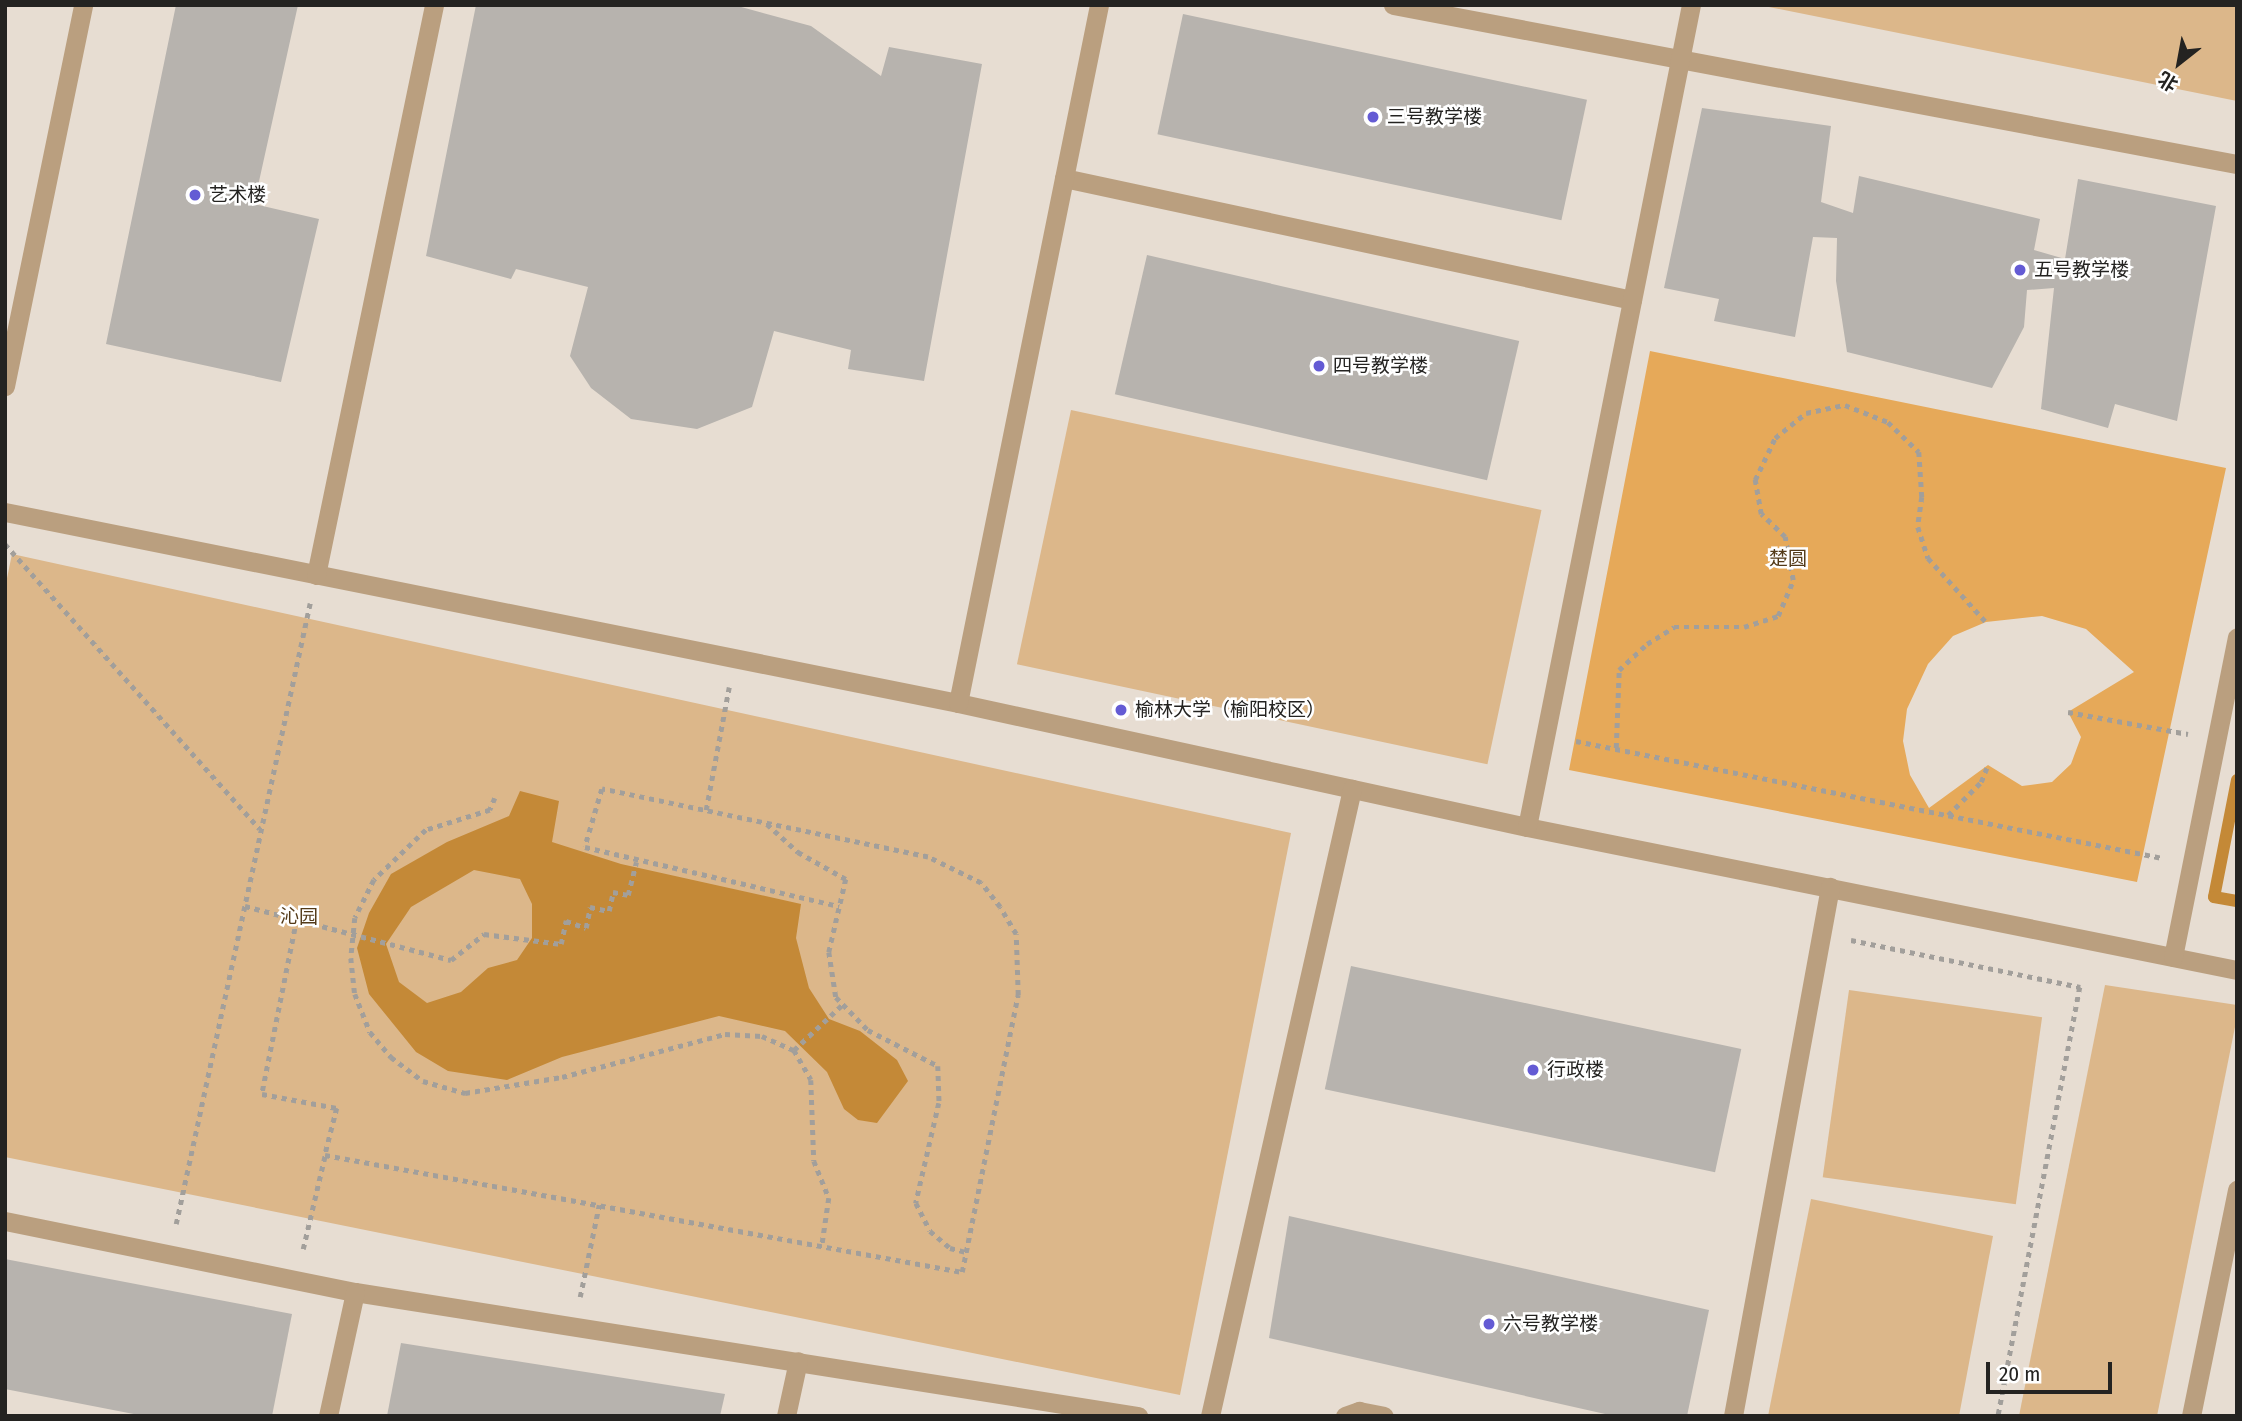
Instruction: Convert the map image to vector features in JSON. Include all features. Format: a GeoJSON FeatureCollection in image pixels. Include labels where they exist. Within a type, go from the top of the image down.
{"type":"FeatureCollection","features":[{"type":"Feature","properties":{"kind":"street"},"geometry":{"type":"LineString","coordinates":[[5,386],[83,5]]}},
{"type":"Feature","properties":{"kind":"street"},"geometry":{"type":"LineString","coordinates":[[316,575],[434,5]]}},
{"type":"Feature","properties":{"kind":"street"},"geometry":{"type":"LineString","coordinates":[[958,703],[1099,5]]}},
{"type":"Feature","properties":{"kind":"street"},"geometry":{"type":"LineString","coordinates":[[1394,5],[2237,164]]}},
{"type":"Feature","properties":{"kind":"street"},"geometry":{"type":"LineString","coordinates":[[1527,827],[1691,5]]}},
{"type":"Feature","properties":{"kind":"street"},"geometry":{"type":"LineString","coordinates":[[1064,177],[1632,300]]}},
{"type":"Feature","properties":{"kind":"street"},"geometry":{"type":"LineString","coordinates":[[5,512],[958,703],[1527,827],[2237,970]]}},
{"type":"Feature","properties":{"kind":"street"},"geometry":{"type":"LineString","coordinates":[[2173,957],[2237,637]]}},
{"type":"Feature","properties":{"kind":"street"},"geometry":{"type":"LineString","coordinates":[[1210,1416],[1352,789]]}},
{"type":"Feature","properties":{"kind":"street"},"geometry":{"type":"LineString","coordinates":[[1733,1416],[1830,887]]}},
{"type":"Feature","properties":{"kind":"street"},"geometry":{"type":"LineString","coordinates":[[2191,1416],[2237,1190]]}},
{"type":"Feature","properties":{"kind":"street"},"geometry":{"type":"LineString","coordinates":[[5,1222],[355,1292],[1138,1416]]}},
{"type":"Feature","properties":{"kind":"street"},"geometry":{"type":"LineString","coordinates":[[328,1416],[355,1292]]}},
{"type":"Feature","properties":{"kind":"street"},"geometry":{"type":"LineString","coordinates":[[786,1416],[798,1362]]}},
{"type":"Feature","properties":{"kind":"street"},"geometry":{"type":"LineString","coordinates":[[1345,1416],[1359,1410],[1384,1416]]}},
{"type":"Feature","properties":{"kind":"path"},"geometry":{"type":"LineString","coordinates":[[1616,748],[1619,670],[1647,644],[1674,627],[1744,627],[1778,616],[1793,580],[1785,537],[1761,514],[1755,480],[1774,438],[1806,413],[1845,405],[1888,422],[1919,452],[1922,497],[1918,527],[1928,558],[1986,622]]}},
{"type":"Feature","properties":{"kind":"path"},"geometry":{"type":"LineString","coordinates":[[5,544],[261,830]]}},
{"type":"Feature","properties":{"kind":"path"},"geometry":{"type":"LineString","coordinates":[[169,1255],[316,575]]}},
{"type":"Feature","properties":{"kind":"path"},"geometry":{"type":"LineString","coordinates":[[706,810],[734,658]]}},
{"type":"Feature","properties":{"kind":"path"},"geometry":{"type":"LineString","coordinates":[[2068,712],[2216,739]]}},
{"type":"Feature","properties":{"kind":"path"},"geometry":{"type":"LineString","coordinates":[[1545,736],[2191,864]]}},
{"type":"Feature","properties":{"kind":"path"},"geometry":{"type":"LineString","coordinates":[[1948,815],[1981,782],[1988,765]]}},
{"type":"Feature","properties":{"kind":"path"},"geometry":{"type":"LineString","coordinates":[[325,1155],[962,1272],[1018,995],[1016,934],[981,883],[957,868],[928,857],[602,789],[584,847],[636,862],[839,906]]}},
{"type":"Feature","properties":{"kind":"path"},"geometry":{"type":"LineString","coordinates":[[495,798],[490,810],[426,830],[374,880],[355,918],[353,935],[355,994],[370,1032],[391,1057],[423,1081],[466,1093],[550,1080],[725,1034],[762,1035],[794,1050],[811,1080],[814,1161],[829,1198],[822,1246]]}},
{"type":"Feature","properties":{"kind":"path"},"geometry":{"type":"LineString","coordinates":[[766,823],[798,852],[846,879],[828,952],[835,997],[868,1030],[938,1066],[939,1103],[916,1203],[930,1231],[950,1248],[966,1252]]}},
{"type":"Feature","properties":{"kind":"path"},"geometry":{"type":"LineString","coordinates":[[245,906],[451,960],[484,934],[533,938],[561,944],[566,921],[586,928],[590,907],[609,911],[613,892],[628,895],[636,862]]}},
{"type":"Feature","properties":{"kind":"path"},"geometry":{"type":"LineString","coordinates":[[296,1280],[337,1108],[262,1094],[297,919]]}},
{"type":"Feature","properties":{"kind":"path"},"geometry":{"type":"LineString","coordinates":[[1821,934],[2080,987],[1998,1416]]}},
{"type":"Feature","properties":{"kind":"path"},"geometry":{"type":"LineString","coordinates":[[794,1050],[843,1004]]}},
{"type":"Feature","properties":{"kind":"path"},"geometry":{"type":"LineString","coordinates":[[575,1326],[599,1205]]}},
{"type":"Feature","properties":{"kind":"shaded area","name":"榆林大学（榆阳校区）"},"geometry":{"type":"Polygon","coordinates":[[[5,5],[2237,5],[2237,1416],[5,1416],[5,5]]]}},
{"type":"Feature","properties":{"kind":"shaded area"},"geometry":{"type":"Polygon","coordinates":[[[520,791],[559,801],[552,842],[621,864],[801,904],[796,938],[809,988],[829,1019],[860,1031],[897,1060],[908,1081],[877,1123],[858,1120],[844,1109],[827,1072],[785,1031],[719,1016],[562,1057],[507,1080],[448,1071],[416,1052],[369,994],[357,948],[369,913],[391,874],[447,842],[509,816],[520,791]],[[474,870],[411,907],[386,944],[399,982],[427,1003],[461,992],[488,968],[517,960],[532,938],[532,904],[520,879],[474,870]]]}},
{"type":"Feature","properties":{"kind":"green space"},"geometry":{"type":"Polygon","coordinates":[[[1759,5],[2237,5],[2237,101],[1759,5]]]}},
{"type":"Feature","properties":{"kind":"green space","name":"楚圆"},"geometry":{"type":"Polygon","coordinates":[[[1650,351],[2226,468],[2137,882],[1569,770],[1650,351]],[[2042,616],[1986,622],[1953,636],[1928,664],[1907,709],[1903,741],[1910,775],[1929,808],[1988,765],[2022,786],[2052,782],[2071,764],[2081,737],[2068,712],[2134,672],[2086,629],[2042,616]]]}},
{"type":"Feature","properties":{"kind":"green space"},"geometry":{"type":"Polygon","coordinates":[[[1071,410],[1541,510],[1487,764],[1017,664],[1071,410]]]}},
{"type":"Feature","properties":{"kind":"green space","name":"沁园"},"geometry":{"type":"Polygon","coordinates":[[[12,554],[1291,833],[1180,1395],[5,1157],[5,588],[12,554]]]}},
{"type":"Feature","properties":{"kind":"green space"},"geometry":{"type":"Polygon","coordinates":[[[2105,985],[2237,1005],[2237,1017],[2157,1416],[2019,1416],[2105,985]]]}},
{"type":"Feature","properties":{"kind":"green space"},"geometry":{"type":"Polygon","coordinates":[[[1849,990],[2042,1017],[2016,1204],[1823,1177],[1849,990]]]}},
{"type":"Feature","properties":{"kind":"green space"},"geometry":{"type":"Polygon","coordinates":[[[1811,1199],[1993,1236],[1959,1416],[1768,1416],[1811,1199]]]}},
{"type":"Feature","properties":{"kind":"building","name":"艺术楼"},"geometry":{"type":"Polygon","coordinates":[[[176,5],[298,5],[254,204],[319,219],[281,382],[106,344],[176,5]]]}},
{"type":"Feature","properties":{"kind":"building"},"geometry":{"type":"Polygon","coordinates":[[[476,5],[734,5],[811,26],[881,76],[889,47],[982,64],[924,381],[848,369],[851,350],[774,331],[752,407],[697,429],[631,419],[591,388],[570,356],[588,287],[516,269],[511,279],[426,256],[476,5]]]}},
{"type":"Feature","properties":{"kind":"building","name":"三号教学楼"},"geometry":{"type":"Polygon","coordinates":[[[1183,14],[1587,100],[1561,220],[1157,134],[1183,14]]]}},
{"type":"Feature","properties":{"kind":"building","name":"五号教学楼"},"geometry":{"type":"Polygon","coordinates":[[[1702,108],[1831,126],[1821,202],[1853,213],[1859,176],[2040,219],[2034,250],[2065,259],[2078,179],[2216,206],[2177,421],[2115,404],[2108,428],[2041,409],[2054,288],[2027,290],[2024,327],[1992,388],[1847,352],[1836,281],[1837,238],[1813,237],[1795,337],[1714,321],[1719,299],[1664,288],[1702,108]]]}},
{"type":"Feature","properties":{"kind":"building","name":"四号教学楼"},"geometry":{"type":"Polygon","coordinates":[[[1147,255],[1519,341],[1487,480],[1115,394],[1147,255]]]}},
{"type":"Feature","properties":{"kind":"building","name":"行政楼"},"geometry":{"type":"Polygon","coordinates":[[[1351,966],[1741,1049],[1715,1172],[1325,1089],[1351,966]]]}},
{"type":"Feature","properties":{"kind":"building","name":"六号教学楼"},"geometry":{"type":"Polygon","coordinates":[[[1289,1216],[1709,1310],[1687,1416],[1614,1416],[1269,1338],[1289,1216]]]}},
{"type":"Feature","properties":{"kind":"building"},"geometry":{"type":"Polygon","coordinates":[[[5,1259],[292,1314],[272,1416],[144,1416],[5,1389],[5,1259]]]}},
{"type":"Feature","properties":{"kind":"building"},"geometry":{"type":"Polygon","coordinates":[[[401,1343],[725,1394],[720,1416],[387,1416],[401,1343]]]}},
{"type":"Feature","properties":{"kind":"waterway"},"geometry":{"type":"LineString","coordinates":[[2237,780],[2214,897],[2237,901]]}},
{"type":"Feature","properties":{"kind":"place","name":"三号教学楼"},"geometry":{"type":"Point","coordinates":[1373,117]}},
{"type":"Feature","properties":{"kind":"place","name":"艺术楼"},"geometry":{"type":"Point","coordinates":[195,195]}},
{"type":"Feature","properties":{"kind":"place","name":"五号教学楼"},"geometry":{"type":"Point","coordinates":[2020,270]}},
{"type":"Feature","properties":{"kind":"place","name":"四号教学楼"},"geometry":{"type":"Point","coordinates":[1319,366]}},
{"type":"Feature","properties":{"kind":"place","name":"榆林大学（榆阳校区）"},"geometry":{"type":"Point","coordinates":[1121,710]}},
{"type":"Feature","properties":{"kind":"place","name":"行政楼"},"geometry":{"type":"Point","coordinates":[1533,1070]}},
{"type":"Feature","properties":{"kind":"place","name":"六号教学楼"},"geometry":{"type":"Point","coordinates":[1489,1324]}}]}
